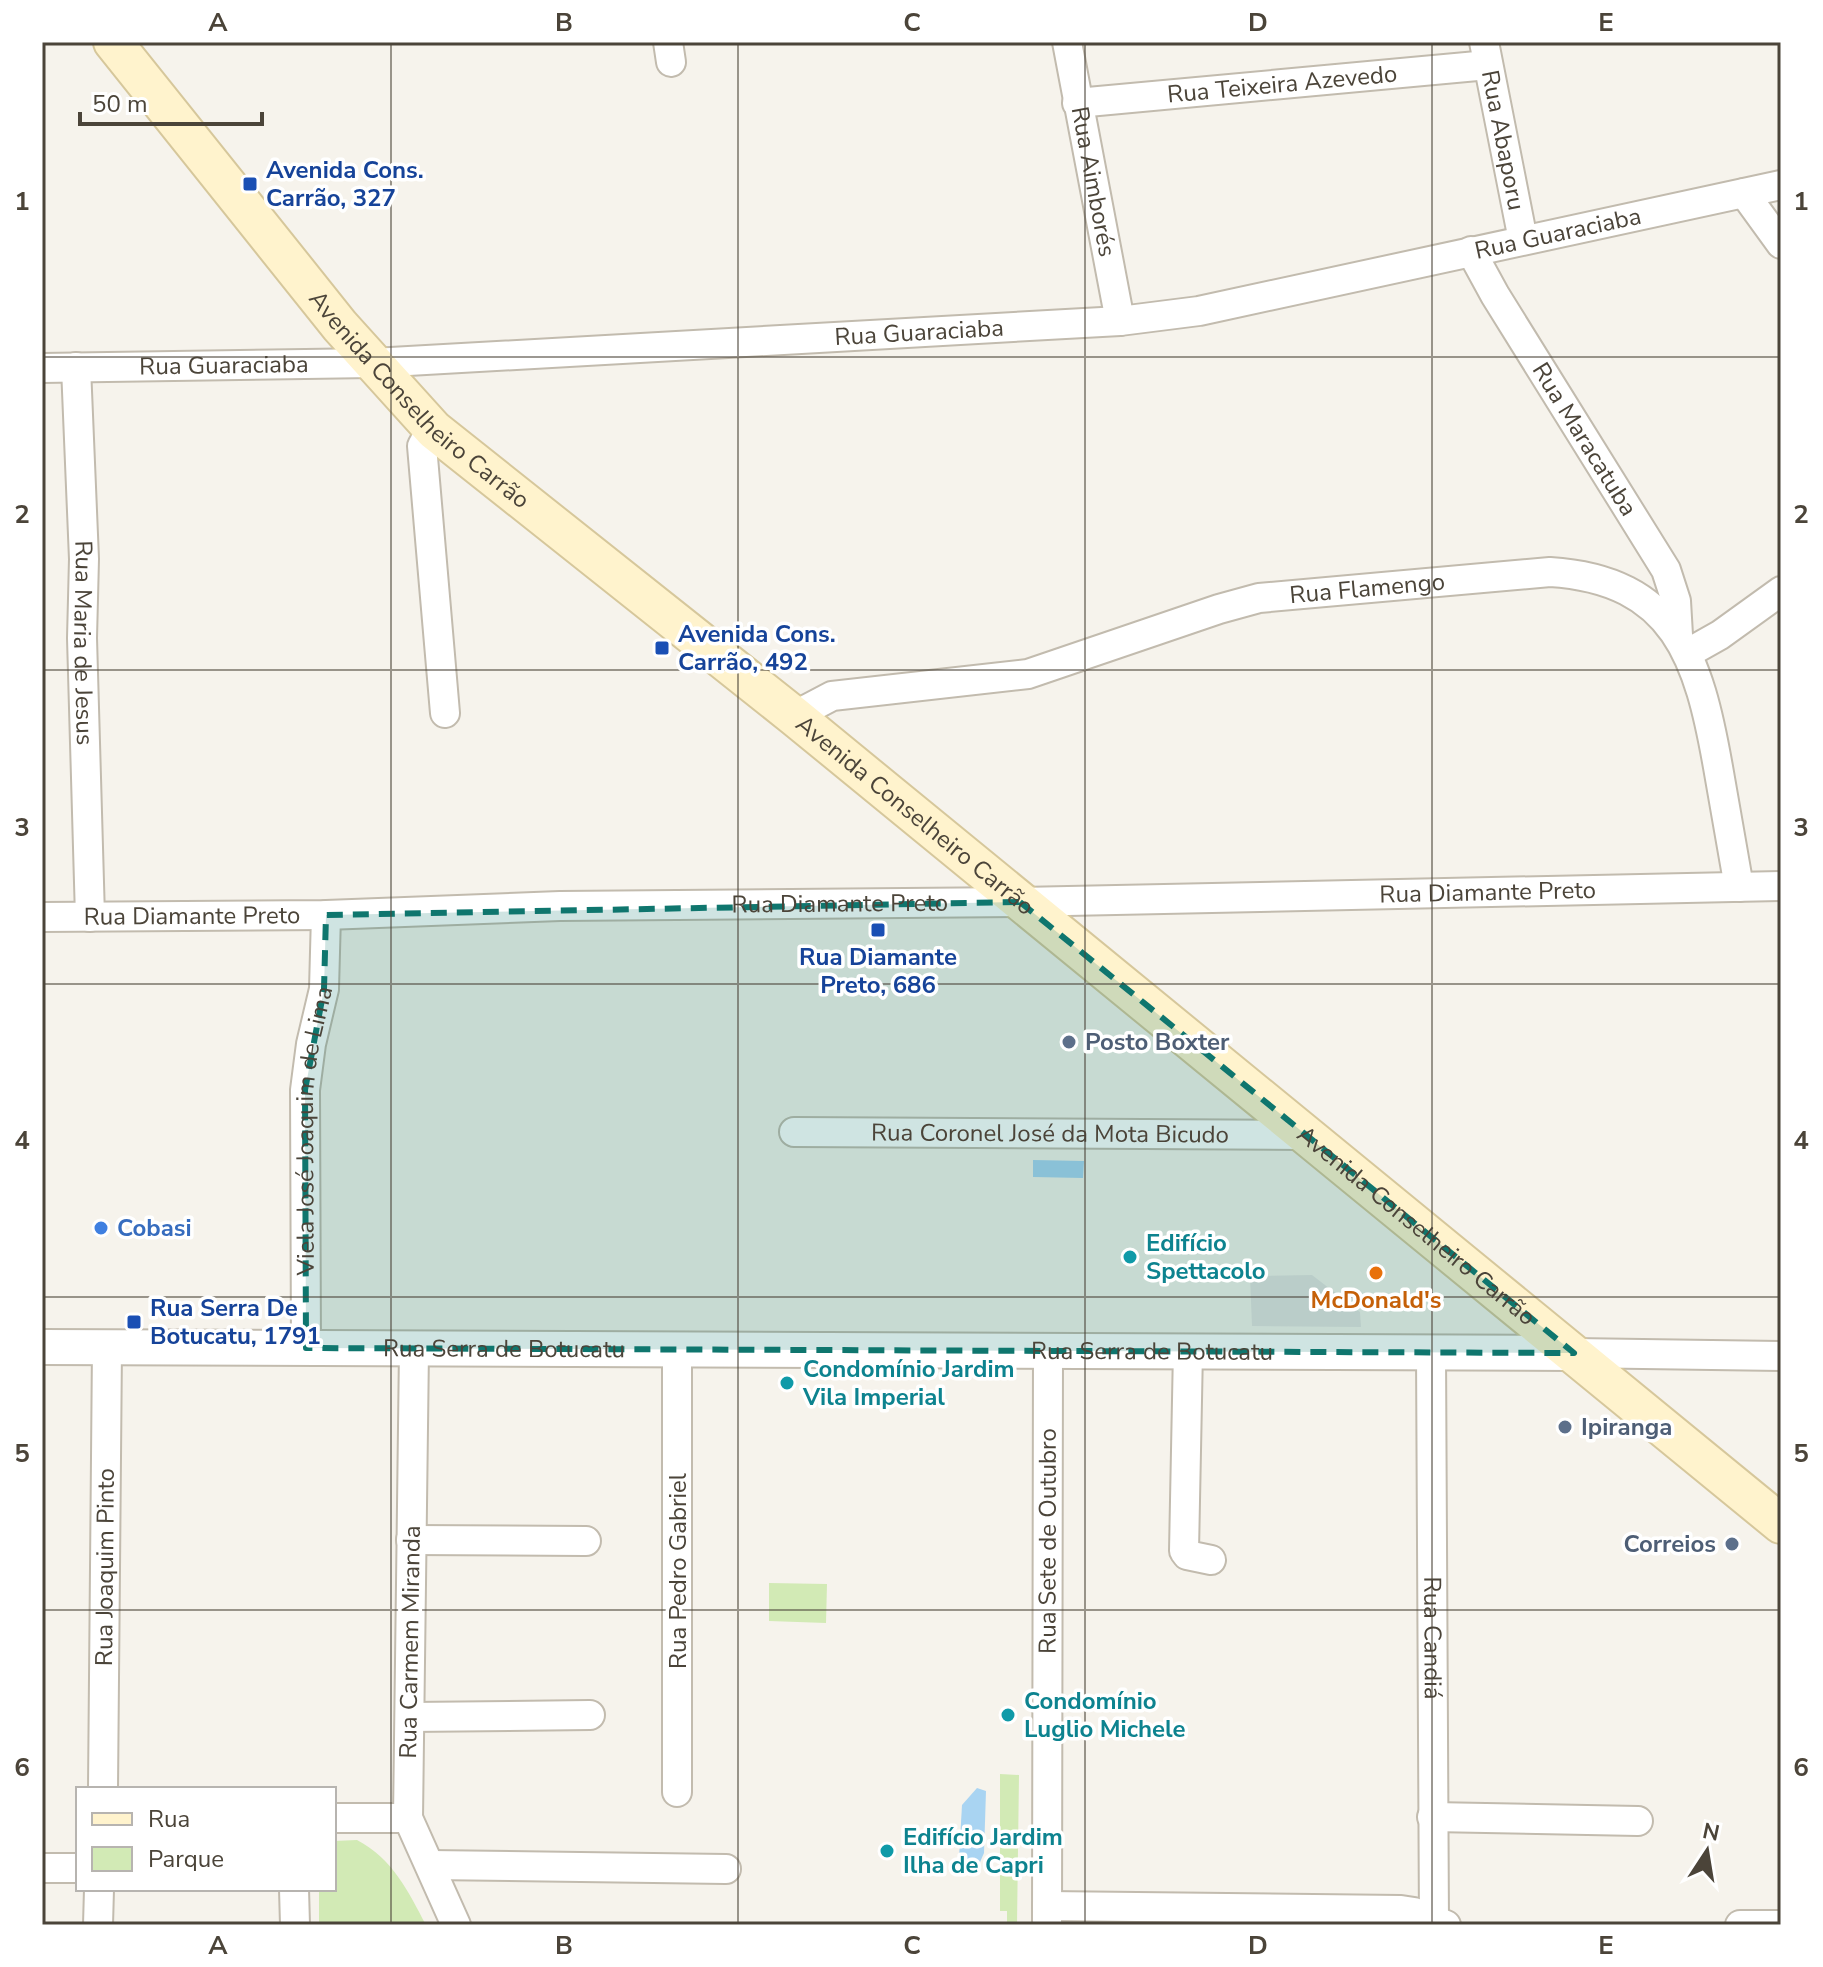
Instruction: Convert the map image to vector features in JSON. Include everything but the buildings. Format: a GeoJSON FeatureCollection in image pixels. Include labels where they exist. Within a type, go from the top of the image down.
{"type":"FeatureCollection","features":[{"type":"Feature","properties":{"kind":"main road","name":"Avenida Conselheiro Carrão"},"geometry":{"type":"LineString","coordinates":[[113,42],[340,326],[432,428],[794,716],[1781,1524]]}},
{"type":"Feature","properties":{"kind":"street","name":"Rua Aimborés"},"geometry":{"type":"LineString","coordinates":[[1067,42],[1120,321]]}},
{"type":"Feature","properties":{"kind":"street","name":"Rua Teixeira Azevedo"},"geometry":{"type":"LineString","coordinates":[[1077,103],[1486,53]]}},
{"type":"Feature","properties":{"kind":"street","name":"Rua Abaporu"},"geometry":{"type":"LineString","coordinates":[[1486,53],[1523,240]]}},
{"type":"Feature","properties":{"kind":"street","name":"Rua Guaraciaba"},"geometry":{"type":"LineString","coordinates":[[42,368],[373,363],[1120,321],[1199,311],[1781,185]]}},
{"type":"Feature","properties":{"kind":"street"},"geometry":{"type":"LineString","coordinates":[[1744,193],[1781,244]]}},
{"type":"Feature","properties":{"kind":"street","name":"Rua Maracatuba"},"geometry":{"type":"LineString","coordinates":[[1471,251],[1495,295],[1666,570],[1676,601],[1683,644]]}},
{"type":"Feature","properties":{"kind":"street","name":"Rua Maria de Jesus"},"geometry":{"type":"LineString","coordinates":[[76,367],[84,559],[82,638],[90,917]]}},
{"type":"Feature","properties":{"kind":"street"},"geometry":{"type":"LineString","coordinates":[[432,428],[422,446],[445,713]]}},
{"type":"Feature","properties":{"kind":"street","name":"Rua Flamengo"},"geometry":{"type":"LineString","coordinates":[[794,716],[832,696],[1028,674],[1259,598],[1550,572],[1581,574],[1609,582],[1635,596],[1656,612],[1683,644],[1708,709],[1739,887]]}},
{"type":"Feature","properties":{"kind":"street"},"geometry":{"type":"LineString","coordinates":[[1683,644],[1720,635],[1781,591]]}},
{"type":"Feature","properties":{"kind":"street","name":"Rua Diamante Preto"},"geometry":{"type":"LineString","coordinates":[[42,917],[326,915],[560,906],[1020,902],[1781,886]]}},
{"type":"Feature","properties":{"kind":"street","name":"Viela José Joaquim de Lima"},"geometry":{"type":"LineString","coordinates":[[306,1348],[305,1090],[311,1044],[324,989],[326,915]]}},
{"type":"Feature","properties":{"kind":"street","name":"Rua Coronel José da Mota Bicudo"},"geometry":{"type":"LineString","coordinates":[[794,1132],[1306,1135]]}},
{"type":"Feature","properties":{"kind":"street","name":"Rua Serra de Botucatu"},"geometry":{"type":"LineString","coordinates":[[42,1347],[1188,1350],[1781,1356]]}},
{"type":"Feature","properties":{"kind":"street","name":"Rua Joaquim Pinto"},"geometry":{"type":"LineString","coordinates":[[103,1787],[107,1347]]}},
{"type":"Feature","properties":{"kind":"street","name":"Rua Carmem Miranda"},"geometry":{"type":"LineString","coordinates":[[414,1349],[408,1818],[456,1925]]}},
{"type":"Feature","properties":{"kind":"street","name":"Rua Pedro Gabriel"},"geometry":{"type":"LineString","coordinates":[[677,1349],[677,1792]]}},
{"type":"Feature","properties":{"kind":"street","name":"Rua Sete de Outubro"},"geometry":{"type":"LineString","coordinates":[[1047,1916],[1048,1350]]}},
{"type":"Feature","properties":{"kind":"street"},"geometry":{"type":"LineString","coordinates":[[1188,1350],[1184,1551],[1187,1555],[1211,1560]]}},
{"type":"Feature","properties":{"kind":"street","name":"Rua Candiá"},"geometry":{"type":"LineString","coordinates":[[1431,1352],[1432,1817],[1438,1923]]}},
{"type":"Feature","properties":{"kind":"street"},"geometry":{"type":"LineString","coordinates":[[411,1540],[586,1541]]}},
{"type":"Feature","properties":{"kind":"street"},"geometry":{"type":"LineString","coordinates":[[410,1717],[590,1715]]}},
{"type":"Feature","properties":{"kind":"street"},"geometry":{"type":"LineString","coordinates":[[1432,1817],[1638,1821]]}},
{"type":"Feature","properties":{"kind":"street"},"geometry":{"type":"LineString","coordinates":[[336,1818],[408,1818]]}},
{"type":"Feature","properties":{"kind":"street"},"geometry":{"type":"LineString","coordinates":[[430,1865],[726,1869]]}},
{"type":"Feature","properties":{"kind":"street"},"geometry":{"type":"LineString","coordinates":[[42,1868],[76,1868]]}},
{"type":"Feature","properties":{"kind":"street"},"geometry":{"type":"LineString","coordinates":[[98,1925],[99,1891]]}},
{"type":"Feature","properties":{"kind":"street"},"geometry":{"type":"LineString","coordinates":[[294,1891],[295,1925]]}},
{"type":"Feature","properties":{"kind":"street"},"geometry":{"type":"LineString","coordinates":[[1047,1916],[1401,1910],[1414,1912],[1438,1923]]}},
{"type":"Feature","properties":{"kind":"street"},"geometry":{"type":"LineString","coordinates":[[1740,1925],[1781,1925]]}},
{"type":"Feature","properties":{"kind":"highlighted area"},"geometry":{"type":"Polygon","coordinates":[[[1020,902],[1574,1353],[306,1348],[305,1090],[324,989],[326,915],[1020,902]]]}},
{"type":"Feature","properties":{"kind":"green space"},"geometry":{"type":"Polygon","coordinates":[[[769,1583],[827,1584],[826,1623],[769,1621],[769,1583]]]}},
{"type":"Feature","properties":{"kind":"green space"},"geometry":{"type":"Polygon","coordinates":[[[1000,1774],[1019,1775],[1017,1925],[1007,1925],[1007,1911],[1000,1911],[1000,1774]]]}},
{"type":"Feature","properties":{"kind":"green space"},"geometry":{"type":"Polygon","coordinates":[[[357,1840],[390,1866],[426,1925],[319,1925],[319,1891],[336,1891],[336,1841],[357,1840]]]}},
{"type":"Feature","properties":{"kind":"shaded area"},"geometry":{"type":"Polygon","coordinates":[[[1312,1275],[1360,1312],[1361,1327],[1252,1326],[1250,1276],[1312,1275]]]}},
{"type":"Feature","properties":{"kind":"water"},"geometry":{"type":"Polygon","coordinates":[[[1033,1160],[1084,1161],[1083,1178],[1033,1177],[1033,1160]]]}},
{"type":"Feature","properties":{"kind":"water"},"geometry":{"type":"Polygon","coordinates":[[[977,1788],[986,1791],[984,1853],[977,1869],[969,1868],[959,1858],[962,1805],[977,1788]]]}},
{"type":"Feature","properties":{"kind":"place","name":"Avenida Cons. Carrão, 327"},"geometry":{"type":"Point","coordinates":[250,184]}},
{"type":"Feature","properties":{"kind":"place","name":"Avenida Cons. Carrão, 492"},"geometry":{"type":"Point","coordinates":[662,648]}},
{"type":"Feature","properties":{"kind":"place","name":"Rua Diamante Preto, 686"},"geometry":{"type":"Point","coordinates":[878,930]}},
{"type":"Feature","properties":{"kind":"place","name":"Posto Boxter"},"geometry":{"type":"Point","coordinates":[1069,1042]}},
{"type":"Feature","properties":{"kind":"place","name":"Cobasi"},"geometry":{"type":"Point","coordinates":[101,1228]}},
{"type":"Feature","properties":{"kind":"place","name":"Edifício Spettacolo"},"geometry":{"type":"Point","coordinates":[1130,1257]}},
{"type":"Feature","properties":{"kind":"place","name":"McDonald's"},"geometry":{"type":"Point","coordinates":[1376,1273]}},
{"type":"Feature","properties":{"kind":"place","name":"Rua Serra De Botucatu, 1791"},"geometry":{"type":"Point","coordinates":[134,1322]}},
{"type":"Feature","properties":{"kind":"place","name":"Condomínio Jardim Vila Imperial"},"geometry":{"type":"Point","coordinates":[787,1383]}},
{"type":"Feature","properties":{"kind":"place","name":"Ipiranga"},"geometry":{"type":"Point","coordinates":[1565,1427]}},
{"type":"Feature","properties":{"kind":"place","name":"Correios"},"geometry":{"type":"Point","coordinates":[1732,1544]}},
{"type":"Feature","properties":{"kind":"place","name":"Condomínio Luglio Michele"},"geometry":{"type":"Point","coordinates":[1008,1715]}},
{"type":"Feature","properties":{"kind":"place","name":"Edifício Jardim Ilha de Capri"},"geometry":{"type":"Point","coordinates":[887,1851]}}]}
